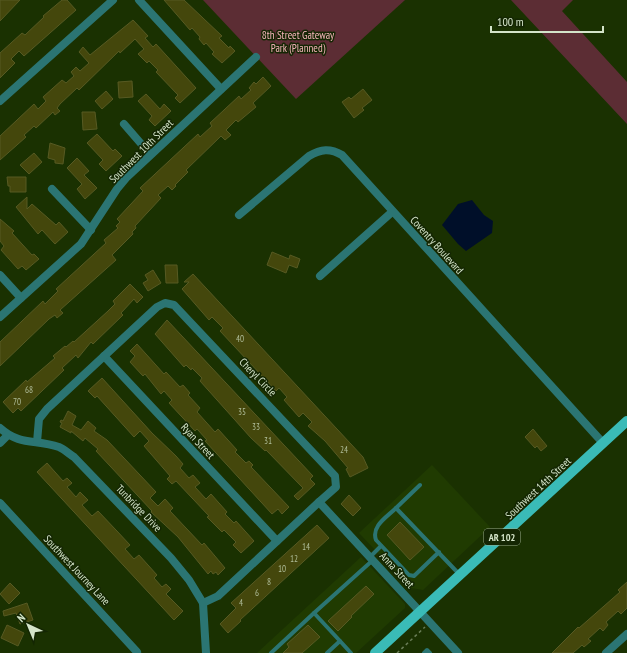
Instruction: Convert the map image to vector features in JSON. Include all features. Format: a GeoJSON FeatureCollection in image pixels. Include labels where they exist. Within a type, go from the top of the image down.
{"type":"FeatureCollection","features":[{"type":"Feature","properties":{"kind":"main road","name":"Southwest 14th Street"},"geometry":{"type":"LineString","coordinates":[[376,653],[627,421]]}},
{"type":"Feature","properties":{"kind":"street"},"geometry":{"type":"LineString","coordinates":[[0,101],[113,0]]}},
{"type":"Feature","properties":{"kind":"street"},"geometry":{"type":"LineString","coordinates":[[139,0],[221,89]]}},
{"type":"Feature","properties":{"kind":"street","name":"Southwest 10th Street"},"geometry":{"type":"LineString","coordinates":[[0,317],[81,244],[117,189],[150,154],[256,58]]}},
{"type":"Feature","properties":{"kind":"street"},"geometry":{"type":"LineString","coordinates":[[124,124],[150,154]]}},
{"type":"Feature","properties":{"kind":"street","name":"Coventry Boulevard"},"geometry":{"type":"LineString","coordinates":[[239,215],[308,156],[319,150],[335,151],[342,155],[392,212],[603,443]]}},
{"type":"Feature","properties":{"kind":"street"},"geometry":{"type":"LineString","coordinates":[[52,188],[91,230]]}},
{"type":"Feature","properties":{"kind":"street"},"geometry":{"type":"LineString","coordinates":[[320,276],[392,212]]}},
{"type":"Feature","properties":{"kind":"street"},"geometry":{"type":"LineString","coordinates":[[0,275],[21,298]]}},
{"type":"Feature","properties":{"kind":"street","name":"Cheryl Circle"},"geometry":{"type":"LineString","coordinates":[[37,442],[40,420],[47,409],[157,307],[165,303],[174,305],[335,476],[336,487],[218,596],[203,603]]}},
{"type":"Feature","properties":{"kind":"street","name":"Ryan Street"},"geometry":{"type":"LineString","coordinates":[[104,356],[277,541]]}},
{"type":"Feature","properties":{"kind":"street","name":"Tunbridge Drive"},"geometry":{"type":"LineString","coordinates":[[0,428],[8,435],[21,442],[37,442],[60,447],[74,457],[171,558],[189,580],[203,603],[206,653]]}},
{"type":"Feature","properties":{"kind":"street"},"geometry":{"type":"LineString","coordinates":[[0,443],[8,435]]}},
{"type":"Feature","properties":{"kind":"street","name":"Anna Street"},"geometry":{"type":"LineString","coordinates":[[319,502],[458,653]]}},
{"type":"Feature","properties":{"kind":"street","name":"Southwest Journey Lane"},"geometry":{"type":"LineString","coordinates":[[0,503],[138,652]]}},
{"type":"Feature","properties":{"kind":"street"},"geometry":{"type":"LineString","coordinates":[[606,653],[627,634]]}},
{"type":"Feature","properties":{"kind":"lane"},"geometry":{"type":"LineString","coordinates":[[420,485],[375,528],[374,534],[376,540],[381,546],[409,575],[414,576],[439,552]]}},
{"type":"Feature","properties":{"kind":"lane"},"geometry":{"type":"LineString","coordinates":[[396,508],[461,575]]}},
{"type":"Feature","properties":{"kind":"lane"},"geometry":{"type":"LineString","coordinates":[[271,653],[371,558],[381,546]]}},
{"type":"Feature","properties":{"kind":"lane"},"geometry":{"type":"LineString","coordinates":[[314,613],[351,653]]}},
{"type":"Feature","properties":{"kind":"lane"},"geometry":{"type":"LineString","coordinates":[[326,653],[340,641]]}},
{"type":"Feature","properties":{"kind":"lane"},"geometry":{"type":"LineString","coordinates":[[424,653],[427,650],[430,653]]}},
{"type":"Feature","properties":{"kind":"path"},"geometry":{"type":"LineString","coordinates":[[397,653],[430,623]]}},
{"type":"Feature","properties":{"kind":"shaded area"},"geometry":{"type":"Polygon","coordinates":[[[432,465],[490,527],[423,590],[411,588],[359,533],[432,465]]]}},
{"type":"Feature","properties":{"kind":"shaded area"},"geometry":{"type":"Polygon","coordinates":[[[361,557],[405,604],[405,608],[356,653],[257,653],[361,557]]]}},
{"type":"Feature","properties":{"kind":"green space","name":"8th Street Gateway Park (Planned)"},"geometry":{"type":"Polygon","coordinates":[[[203,0],[405,0],[296,99],[203,0]]]}},
{"type":"Feature","properties":{"kind":"green space"},"geometry":{"type":"Polygon","coordinates":[[[511,0],[573,0],[562,11],[627,82],[627,124],[511,0]]]}},
{"type":"Feature","properties":{"kind":"water"},"geometry":{"type":"Polygon","coordinates":[[[472,200],[484,215],[493,221],[492,233],[466,251],[442,225],[458,204],[472,200]]]}},
{"type":"Feature","properties":{"kind":"building"},"geometry":{"type":"Polygon","coordinates":[[[0,0],[20,0],[0,21],[0,0]]]}},
{"type":"Feature","properties":{"kind":"building"},"geometry":{"type":"Polygon","coordinates":[[[62,0],[67,0],[76,10],[24,56],[19,51],[11,59],[15,63],[0,78],[0,53],[22,33],[25,35],[44,17],[43,16],[62,0]]]}},
{"type":"Feature","properties":{"kind":"building"},"geometry":{"type":"Polygon","coordinates":[[[164,0],[184,0],[222,36],[219,38],[229,48],[230,46],[235,51],[222,63],[212,54],[214,52],[206,43],[204,45],[199,39],[200,37],[192,28],[190,30],[164,0]]]}},
{"type":"Feature","properties":{"kind":"building"},"geometry":{"type":"Polygon","coordinates":[[[133,20],[148,36],[145,38],[153,47],[156,44],[196,88],[180,103],[175,98],[178,95],[156,72],[158,70],[149,61],[147,63],[138,54],[144,49],[135,39],[120,53],[119,51],[79,90],[77,88],[60,104],[57,108],[60,111],[55,115],[53,112],[36,128],[34,126],[24,135],[26,137],[0,160],[0,136],[34,104],[38,109],[46,101],[43,97],[62,80],[66,83],[74,76],[71,72],[76,67],[80,71],[89,63],[79,52],[83,47],[90,55],[133,20]]]}},
{"type":"Feature","properties":{"kind":"building"},"geometry":{"type":"Polygon","coordinates":[[[263,77],[271,86],[253,103],[256,107],[238,122],[236,120],[226,130],[231,135],[225,140],[221,136],[186,170],[188,172],[172,190],[168,186],[158,195],[161,198],[135,226],[136,228],[132,232],[133,234],[112,255],[116,260],[60,310],[63,313],[57,318],[55,315],[49,319],[0,366],[0,342],[43,301],[45,304],[58,291],[56,289],[106,243],[104,240],[118,228],[116,226],[120,222],[117,219],[143,191],[140,188],[198,134],[200,137],[212,126],[210,123],[239,96],[241,99],[251,90],[249,88],[254,82],[256,84],[263,77]]]}},
{"type":"Feature","properties":{"kind":"building"},"geometry":{"type":"Polygon","coordinates":[[[132,81],[133,97],[119,98],[118,82],[132,81]]]}},
{"type":"Feature","properties":{"kind":"building"},"geometry":{"type":"Polygon","coordinates":[[[363,89],[372,100],[362,108],[364,110],[354,118],[342,102],[349,97],[351,99],[363,89]]]}},
{"type":"Feature","properties":{"kind":"building"},"geometry":{"type":"Polygon","coordinates":[[[106,91],[113,99],[102,109],[95,101],[106,91]]]}},
{"type":"Feature","properties":{"kind":"building"},"geometry":{"type":"Polygon","coordinates":[[[146,94],[160,109],[164,104],[171,111],[155,126],[149,120],[152,116],[138,101],[146,94]]]}},
{"type":"Feature","properties":{"kind":"building"},"geometry":{"type":"Polygon","coordinates":[[[82,112],[95,112],[97,129],[83,130],[82,112]]]}},
{"type":"Feature","properties":{"kind":"building"},"geometry":{"type":"Polygon","coordinates":[[[97,134],[113,151],[115,149],[122,156],[106,171],[99,164],[103,160],[87,143],[97,134]]]}},
{"type":"Feature","properties":{"kind":"building"},"geometry":{"type":"Polygon","coordinates":[[[50,143],[65,148],[63,164],[55,163],[55,160],[48,158],[50,143]]]}},
{"type":"Feature","properties":{"kind":"building"},"geometry":{"type":"Polygon","coordinates":[[[34,153],[42,162],[29,174],[20,165],[34,153]]]}},
{"type":"Feature","properties":{"kind":"building"},"geometry":{"type":"Polygon","coordinates":[[[77,158],[89,171],[84,175],[97,188],[85,199],[77,189],[82,184],[67,168],[77,158]]]}},
{"type":"Feature","properties":{"kind":"building"},"geometry":{"type":"Polygon","coordinates":[[[7,177],[26,177],[26,192],[10,192],[7,177]]]}},
{"type":"Feature","properties":{"kind":"building"},"geometry":{"type":"Polygon","coordinates":[[[27,197],[27,209],[32,204],[56,225],[59,222],[68,232],[55,244],[42,230],[38,234],[16,207],[27,197]]]}},
{"type":"Feature","properties":{"kind":"building"},"geometry":{"type":"Polygon","coordinates":[[[0,219],[14,231],[12,233],[32,255],[34,254],[39,259],[26,270],[22,266],[18,269],[1,250],[4,246],[0,241],[0,219]]]}},
{"type":"Feature","properties":{"kind":"building"},"geometry":{"type":"Polygon","coordinates":[[[272,252],[289,259],[290,255],[300,259],[297,268],[289,265],[286,273],[267,265],[272,252]]]}},
{"type":"Feature","properties":{"kind":"building"},"geometry":{"type":"Polygon","coordinates":[[[165,265],[177,265],[178,283],[166,283],[165,265]]]}},
{"type":"Feature","properties":{"kind":"building"},"geometry":{"type":"Polygon","coordinates":[[[153,270],[161,283],[148,291],[143,283],[148,280],[145,275],[153,270]]]}},
{"type":"Feature","properties":{"kind":"building"},"geometry":{"type":"Polygon","coordinates":[[[193,274],[363,457],[368,468],[350,477],[346,469],[348,468],[325,441],[308,426],[312,422],[303,413],[299,417],[284,400],[287,397],[279,388],[276,391],[220,331],[223,328],[212,317],[209,320],[182,289],[189,282],[184,282],[193,274]]]}},
{"type":"Feature","properties":{"kind":"building"},"geometry":{"type":"Polygon","coordinates":[[[130,284],[143,297],[137,303],[134,299],[121,313],[123,315],[93,344],[91,342],[78,358],[76,355],[62,368],[64,370],[21,411],[18,408],[13,413],[3,402],[26,380],[27,382],[55,358],[53,356],[65,346],[66,347],[73,341],[74,342],[108,311],[115,304],[113,301],[130,284]]]}},
{"type":"Feature","properties":{"kind":"building"},"geometry":{"type":"Polygon","coordinates":[[[167,320],[313,476],[310,479],[315,484],[298,500],[294,496],[303,488],[266,450],[265,451],[251,438],[200,381],[202,378],[192,368],[191,370],[186,365],[184,367],[155,334],[167,320]]]}},
{"type":"Feature","properties":{"kind":"building"},"geometry":{"type":"Polygon","coordinates":[[[137,344],[164,374],[166,372],[180,387],[183,385],[190,393],[188,395],[200,408],[197,412],[215,432],[218,429],[237,450],[235,452],[246,463],[249,461],[253,465],[251,467],[289,507],[282,514],[278,509],[272,514],[205,441],[207,440],[197,429],[195,431],[169,403],[172,400],[164,391],[161,394],[145,374],[143,376],[130,362],[135,356],[130,351],[137,344]]]}},
{"type":"Feature","properties":{"kind":"building"},"geometry":{"type":"Polygon","coordinates":[[[102,378],[152,433],[183,464],[180,468],[189,478],[193,475],[200,483],[195,487],[206,499],[211,494],[227,512],[225,514],[234,523],[236,521],[254,541],[241,553],[233,545],[236,542],[224,530],[222,532],[207,517],[209,516],[176,481],[172,484],[167,479],[170,476],[144,446],[149,441],[140,431],[134,437],[97,396],[95,398],[88,391],[102,378]]]}},
{"type":"Feature","properties":{"kind":"building"},"geometry":{"type":"Polygon","coordinates":[[[68,411],[76,416],[72,425],[81,430],[88,421],[96,428],[94,431],[107,440],[156,492],[150,498],[158,506],[165,499],[173,508],[170,511],[202,545],[204,543],[225,568],[218,575],[216,572],[213,574],[211,571],[208,574],[178,537],[151,512],[152,511],[96,451],[98,449],[85,438],[83,441],[71,431],[71,433],[60,427],[62,423],[60,422],[61,420],[63,421],[68,411]]]}},
{"type":"Feature","properties":{"kind":"building"},"geometry":{"type":"Polygon","coordinates":[[[533,429],[547,446],[541,451],[537,446],[535,448],[525,437],[533,429]]]}},
{"type":"Feature","properties":{"kind":"building"},"geometry":{"type":"Polygon","coordinates":[[[47,463],[63,481],[67,478],[72,483],[67,487],[76,497],[80,492],[88,500],[82,505],[92,516],[98,511],[130,545],[125,549],[134,559],[139,555],[157,575],[154,578],[162,587],[166,584],[171,589],[166,594],[183,611],[174,620],[37,472],[47,463]]]}},
{"type":"Feature","properties":{"kind":"building"},"geometry":{"type":"Polygon","coordinates":[[[349,495],[361,508],[353,516],[341,504],[349,495]]]}},
{"type":"Feature","properties":{"kind":"building"},"geometry":{"type":"Polygon","coordinates":[[[400,522],[424,547],[410,560],[387,535],[400,522]]]}},
{"type":"Feature","properties":{"kind":"building"},"geometry":{"type":"Polygon","coordinates":[[[317,525],[329,538],[240,620],[241,621],[228,633],[220,624],[236,608],[231,603],[317,525]]]}},
{"type":"Feature","properties":{"kind":"building"},"geometry":{"type":"Polygon","coordinates":[[[627,582],[627,608],[621,614],[618,611],[606,622],[608,625],[603,631],[600,628],[588,639],[591,641],[584,647],[582,645],[573,653],[552,653],[578,627],[579,628],[620,592],[618,590],[627,582]]]}},
{"type":"Feature","properties":{"kind":"building"},"geometry":{"type":"Polygon","coordinates":[[[10,583],[20,593],[9,604],[0,594],[10,583]]]}},
{"type":"Feature","properties":{"kind":"building"},"geometry":{"type":"Polygon","coordinates":[[[366,586],[374,594],[338,631],[328,621],[366,586]]]}},
{"type":"Feature","properties":{"kind":"building"},"geometry":{"type":"Polygon","coordinates":[[[27,603],[33,620],[20,624],[16,613],[4,616],[3,611],[27,603]]]}},
{"type":"Feature","properties":{"kind":"building"},"geometry":{"type":"Polygon","coordinates":[[[7,625],[24,633],[18,646],[1,638],[7,625]]]}},
{"type":"Feature","properties":{"kind":"building"},"geometry":{"type":"Polygon","coordinates":[[[308,625],[320,637],[302,653],[283,653],[289,647],[287,644],[308,625]]]}}]}
